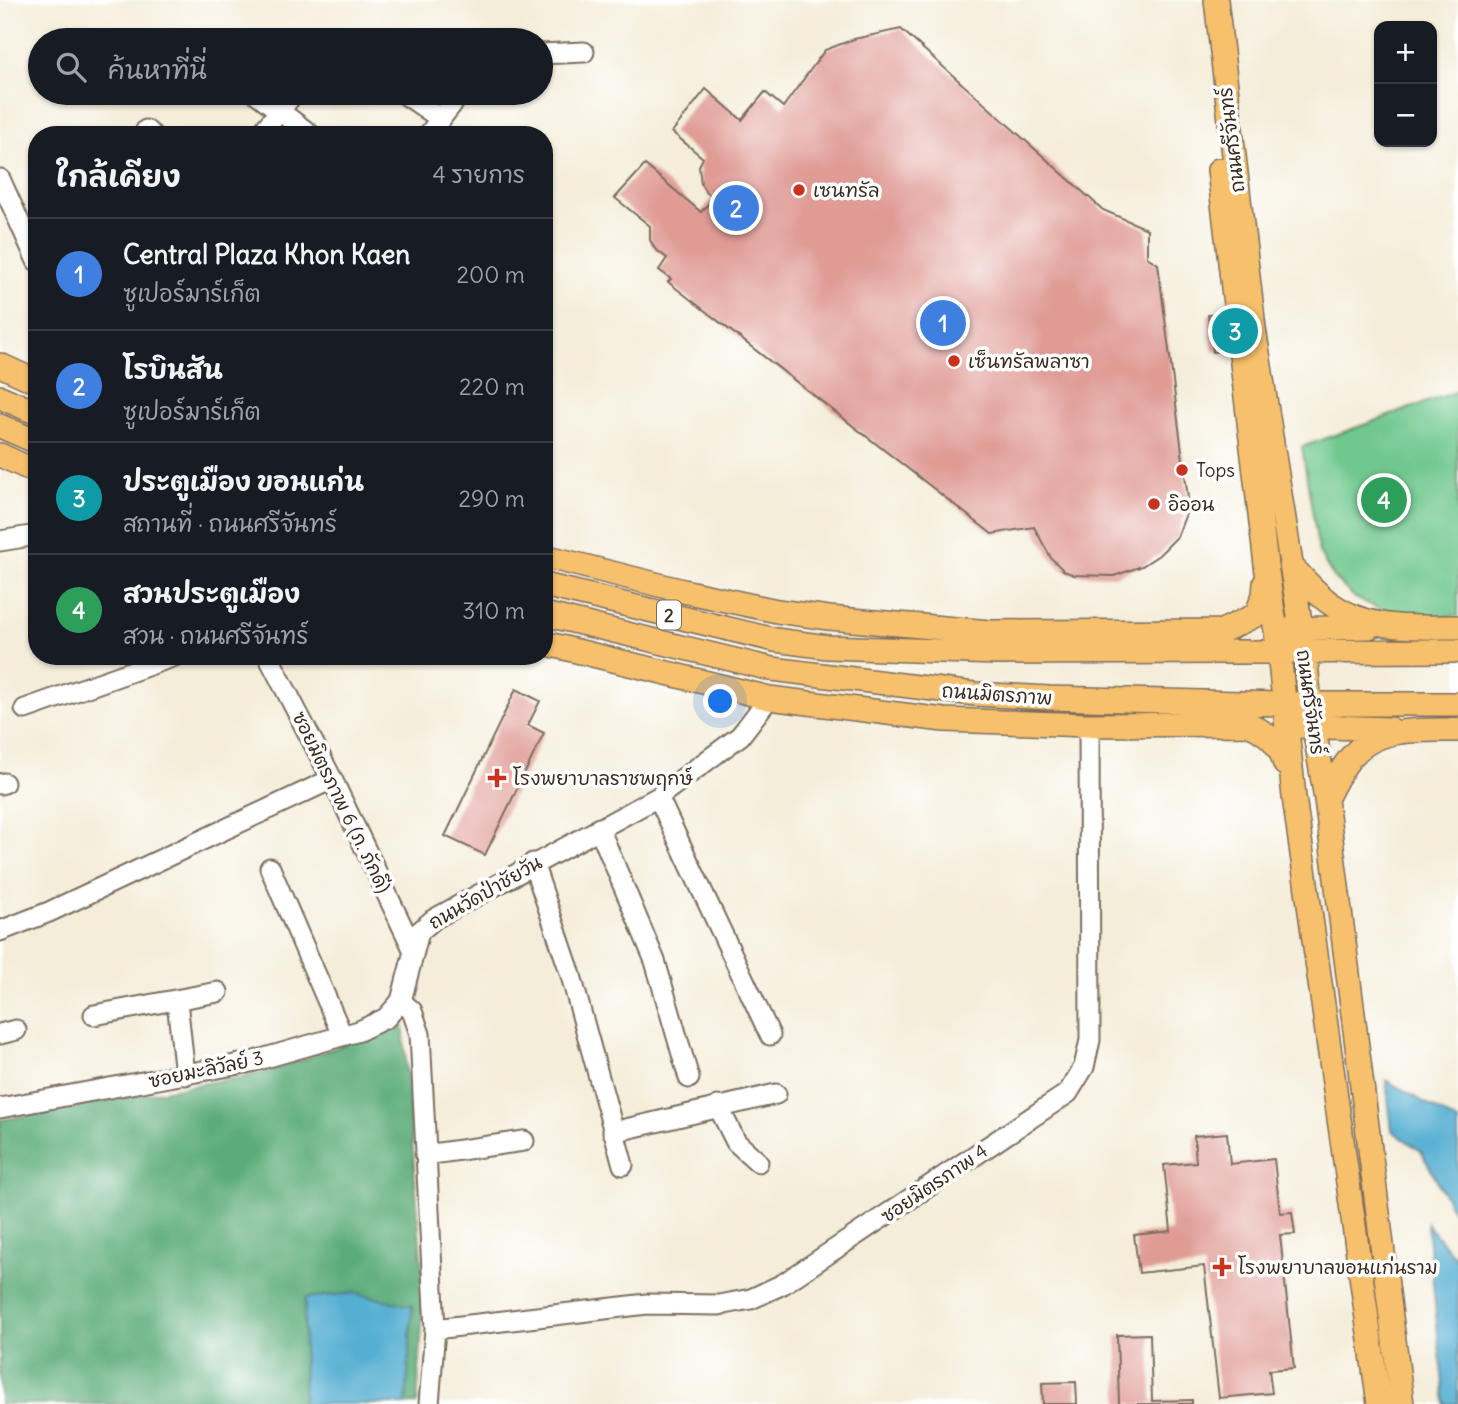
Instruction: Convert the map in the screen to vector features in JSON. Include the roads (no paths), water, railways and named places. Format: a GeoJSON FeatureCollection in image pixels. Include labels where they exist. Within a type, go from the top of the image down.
{"type":"FeatureCollection","features":[{"type":"Feature","properties":{"kind":"main road","name":"ถนนศรีจันทร์"},"geometry":{"type":"LineString","coordinates":[[1201,0],[1237,331],[1278,641],[1294,797],[1379,1404]]}},
{"type":"Feature","properties":{"kind":"main road","name":"ถนนศรีจันทร์"},"geometry":{"type":"LineString","coordinates":[[1216,0],[1254,328],[1305,653],[1402,1404]]}},
{"type":"Feature","properties":{"kind":"main road"},"geometry":{"type":"LineString","coordinates":[[0,365],[28,378]]}},
{"type":"Feature","properties":{"kind":"main road"},"geometry":{"type":"LineString","coordinates":[[0,397],[28,409]]}},
{"type":"Feature","properties":{"kind":"main road"},"geometry":{"type":"LineString","coordinates":[[0,426],[28,438]]}},
{"type":"Feature","properties":{"kind":"main road"},"geometry":{"type":"LineString","coordinates":[[0,455],[28,468]]}},
{"type":"Feature","properties":{"kind":"main road","name":"2"},"geometry":{"type":"LineString","coordinates":[[553,558],[683,591],[799,614],[990,632],[1051,632]]}},
{"type":"Feature","properties":{"kind":"main road"},"geometry":{"type":"LineString","coordinates":[[1222,631],[1256,615],[1264,595],[1266,565]]}},
{"type":"Feature","properties":{"kind":"main road"},"geometry":{"type":"LineString","coordinates":[[1292,567],[1333,606],[1358,618],[1389,626]]}},
{"type":"Feature","properties":{"kind":"main road","name":"ถนนมิตรภาพ"},"geometry":{"type":"LineString","coordinates":[[553,587],[748,634],[828,647],[997,653],[1278,641],[1305,653],[1458,651]]}},
{"type":"Feature","properties":{"kind":"main road","name":"ถนนมิตรภาพ"},"geometry":{"type":"LineString","coordinates":[[553,616],[772,669],[903,687],[1285,715],[1458,704]]}},
{"type":"Feature","properties":{"kind":"main road"},"geometry":{"type":"LineString","coordinates":[[950,651],[1051,632],[1222,631],[1278,641],[1301,629],[1458,627]]}},
{"type":"Feature","properties":{"kind":"main road","name":"ถนนมิตรภาพ"},"geometry":{"type":"LineString","coordinates":[[553,645],[769,698],[944,720],[1088,725],[1249,724],[1285,715]]}},
{"type":"Feature","properties":{"kind":"main road"},"geometry":{"type":"LineString","coordinates":[[944,720],[1049,698]]}},
{"type":"Feature","properties":{"kind":"main road"},"geometry":{"type":"LineString","coordinates":[[1311,715],[1407,730],[1458,730]]}},
{"type":"Feature","properties":{"kind":"main road"},"geometry":{"type":"LineString","coordinates":[[1249,724],[1269,734],[1281,752],[1294,797]]}},
{"type":"Feature","properties":{"kind":"main road"},"geometry":{"type":"LineString","coordinates":[[1325,799],[1352,755],[1375,738],[1407,730]]}},
{"type":"Feature","properties":{"kind":"street"},"geometry":{"type":"LineString","coordinates":[[553,53],[584,52]]}},
{"type":"Feature","properties":{"kind":"street"},"geometry":{"type":"LineString","coordinates":[[271,105],[299,126]]}},
{"type":"Feature","properties":{"kind":"street"},"geometry":{"type":"LineString","coordinates":[[267,126],[284,105]]}},
{"type":"Feature","properties":{"kind":"street"},"geometry":{"type":"LineString","coordinates":[[413,105],[433,126]]}},
{"type":"Feature","properties":{"kind":"street"},"geometry":{"type":"LineString","coordinates":[[435,126],[451,105]]}},
{"type":"Feature","properties":{"kind":"street"},"geometry":{"type":"LineString","coordinates":[[0,179],[28,241]]}},
{"type":"Feature","properties":{"kind":"street"},"geometry":{"type":"LineString","coordinates":[[0,541],[28,536]]}},
{"type":"Feature","properties":{"kind":"street"},"geometry":{"type":"LineString","coordinates":[[24,709],[149,665]]}},
{"type":"Feature","properties":{"kind":"street","name":"ซอยมิตรภาพ 6 (ภ. ภักดี)"},"geometry":{"type":"LineString","coordinates":[[273,665],[332,779],[413,949]]}},
{"type":"Feature","properties":{"kind":"street","name":"ถนนวัดป่าชัยวัน"},"geometry":{"type":"LineString","coordinates":[[401,1001],[419,932],[434,919],[658,797],[740,736],[769,698]]}},
{"type":"Feature","properties":{"kind":"street","name":"ซอยมิตรภาพ 4"},"geometry":{"type":"LineString","coordinates":[[435,1329],[647,1304],[719,1305],[751,1299],[783,1284],[1068,1093],[1084,1067],[1090,1040],[1088,725]]}},
{"type":"Feature","properties":{"kind":"street"},"geometry":{"type":"LineString","coordinates":[[0,932],[49,912],[332,779]]}},
{"type":"Feature","properties":{"kind":"street"},"geometry":{"type":"LineString","coordinates":[[658,797],[770,1035]]}},
{"type":"Feature","properties":{"kind":"street"},"geometry":{"type":"LineString","coordinates":[[599,828],[655,961],[690,1078]]}},
{"type":"Feature","properties":{"kind":"street"},"geometry":{"type":"LineString","coordinates":[[533,863],[570,972],[623,1165]]}},
{"type":"Feature","properties":{"kind":"street"},"geometry":{"type":"LineString","coordinates":[[270,868],[342,1035]]}},
{"type":"Feature","properties":{"kind":"street"},"geometry":{"type":"LineString","coordinates":[[94,1015],[218,992]]}},
{"type":"Feature","properties":{"kind":"street"},"geometry":{"type":"LineString","coordinates":[[177,1000],[184,1075]]}},
{"type":"Feature","properties":{"kind":"street"},"geometry":{"type":"LineString","coordinates":[[401,1001],[412,1011],[420,1034],[435,1329],[429,1404]]}},
{"type":"Feature","properties":{"kind":"street","name":"ซอยมะลิวัลย์ 3"},"geometry":{"type":"LineString","coordinates":[[1,1103],[251,1062],[359,1031],[386,1018],[401,1001]]}},
{"type":"Feature","properties":{"kind":"street"},"geometry":{"type":"LineString","coordinates":[[614,1132],[776,1094]]}},
{"type":"Feature","properties":{"kind":"street"},"geometry":{"type":"LineString","coordinates":[[718,1106],[736,1142],[758,1162]]}},
{"type":"Feature","properties":{"kind":"street"},"geometry":{"type":"LineString","coordinates":[[425,1155],[524,1141]]}},
{"type":"Feature","properties":{"kind":"water"},"geometry":{"type":"Polygon","coordinates":[[[1386,1080],[1458,1122],[1458,1220],[1421,1151],[1392,1131],[1386,1080]]]}},
{"type":"Feature","properties":{"kind":"water"},"geometry":{"type":"Polygon","coordinates":[[[1427,1224],[1458,1261],[1458,1404],[1445,1404],[1427,1224]]]}},
{"type":"Feature","properties":{"kind":"water"},"geometry":{"type":"Polygon","coordinates":[[[355,1293],[412,1306],[406,1404],[303,1404],[305,1298],[355,1293]]]}},
{"type":"Feature","properties":{"kind":"place","name":"เซนทรัล"},"geometry":{"type":"Point","coordinates":[799,190]}},
{"type":"Feature","properties":{"kind":"place","name":"โรบินสัน"},"geometry":{"type":"Point","coordinates":[736,208]}},
{"type":"Feature","properties":{"kind":"place","name":"Central Plaza Khon Kaen"},"geometry":{"type":"Point","coordinates":[943,323]}},
{"type":"Feature","properties":{"kind":"place","name":"ประตูเมือง ขอนแก่น"},"geometry":{"type":"Point","coordinates":[1235,331]}},
{"type":"Feature","properties":{"kind":"place","name":"เซ็นทรัลพลาซา"},"geometry":{"type":"Point","coordinates":[954,361]}},
{"type":"Feature","properties":{"kind":"place","name":"Tops"},"geometry":{"type":"Point","coordinates":[1182,470]}},
{"type":"Feature","properties":{"kind":"place","name":"สวนประตูเมือง"},"geometry":{"type":"Point","coordinates":[1384,500]}},
{"type":"Feature","properties":{"kind":"place","name":"อิออน"},"geometry":{"type":"Point","coordinates":[1154,504]}},
{"type":"Feature","properties":{"kind":"place","name":"โรงพยาบาลราชพฤกษ์"},"geometry":{"type":"Point","coordinates":[497,778]}},
{"type":"Feature","properties":{"kind":"place","name":"โรงพยาบาลขอนแก่นราม"},"geometry":{"type":"Point","coordinates":[1222,1267]}}]}
